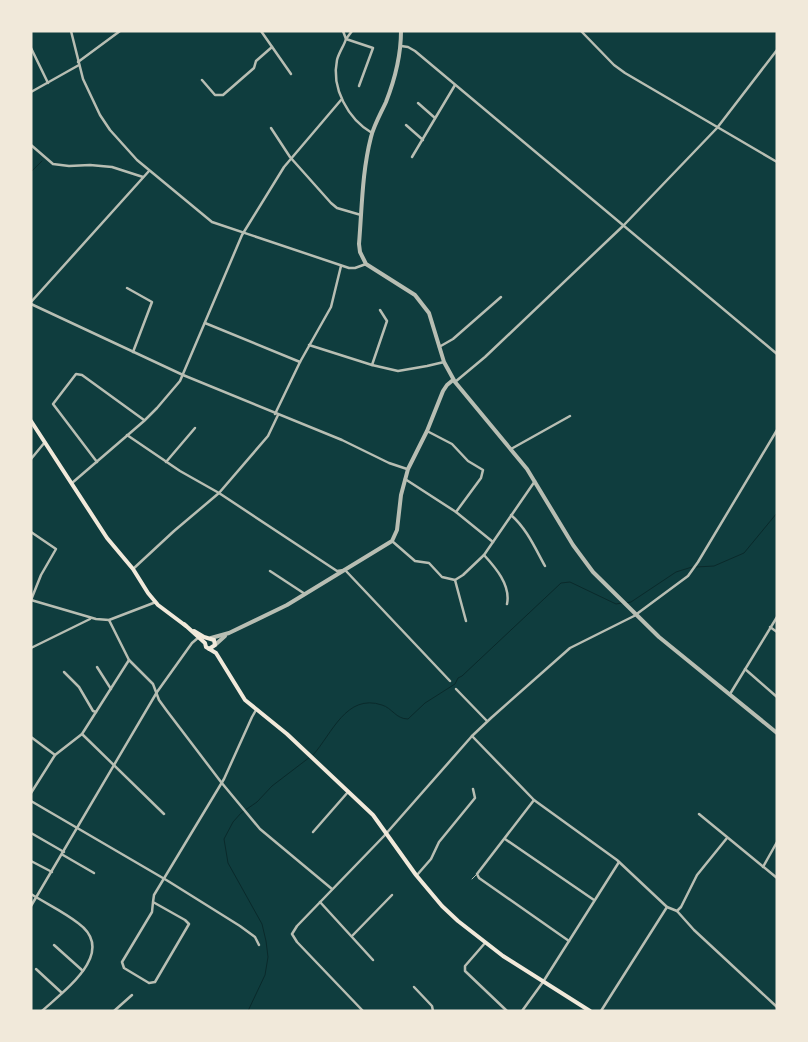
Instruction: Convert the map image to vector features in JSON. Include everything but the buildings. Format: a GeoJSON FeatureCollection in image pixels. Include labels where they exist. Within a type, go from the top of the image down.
{"type":"FeatureCollection","features":[{"type":"Feature","properties":{"kind":"main road"},"geometry":{"type":"LineString","coordinates":[[31,421],[107,538],[133,569],[156,602],[204,643],[213,647]]}},
{"type":"Feature","properties":{"kind":"main road"},"geometry":{"type":"LineString","coordinates":[[184,624],[215,641],[213,647],[216,654],[241,696],[283,730],[373,815],[416,875],[442,906],[486,943],[590,1011]]}},
{"type":"Feature","properties":{"kind":"main road"},"geometry":{"type":"LineString","coordinates":[[204,643],[210,638]]}},
{"type":"Feature","properties":{"kind":"street"},"geometry":{"type":"LineString","coordinates":[[71,31],[88,89],[106,124],[124,147],[208,220],[342,266],[355,268],[366,264]]}},
{"type":"Feature","properties":{"kind":"street"},"geometry":{"type":"LineString","coordinates":[[31,92],[79,63],[120,31]]}},
{"type":"Feature","properties":{"kind":"street"},"geometry":{"type":"LineString","coordinates":[[261,31],[291,74]]}},
{"type":"Feature","properties":{"kind":"street"},"geometry":{"type":"LineString","coordinates":[[343,31],[346,39]]}},
{"type":"Feature","properties":{"kind":"street"},"geometry":{"type":"LineString","coordinates":[[352,31],[346,39],[337,60],[336,69],[341,100],[353,117],[372,134]]}},
{"type":"Feature","properties":{"kind":"street"},"geometry":{"type":"LineString","coordinates":[[401,31],[401,46],[394,80],[372,134],[365,166],[359,244],[362,258],[373,270],[403,287],[419,300],[429,312],[444,362],[454,381],[535,480],[583,559],[620,600],[659,637],[777,733]]}},
{"type":"Feature","properties":{"kind":"street"},"geometry":{"type":"LineString","coordinates":[[581,31],[625,74],[777,162]]}},
{"type":"Feature","properties":{"kind":"street"},"geometry":{"type":"LineString","coordinates":[[346,39],[373,48],[360,86]]}},
{"type":"Feature","properties":{"kind":"street"},"geometry":{"type":"LineString","coordinates":[[202,80],[215,95],[223,95],[254,68],[256,61],[272,46]]}},
{"type":"Feature","properties":{"kind":"street"},"geometry":{"type":"LineString","coordinates":[[401,46],[415,51],[777,354]]}},
{"type":"Feature","properties":{"kind":"street"},"geometry":{"type":"LineString","coordinates":[[31,48],[48,83]]}},
{"type":"Feature","properties":{"kind":"street"},"geometry":{"type":"LineString","coordinates":[[210,638],[229,633],[287,605],[392,540],[397,530],[408,470],[447,385],[485,357],[623,226],[717,128],[777,50]]}},
{"type":"Feature","properties":{"kind":"street"},"geometry":{"type":"LineString","coordinates":[[412,157],[455,86]]}},
{"type":"Feature","properties":{"kind":"street"},"geometry":{"type":"LineString","coordinates":[[72,483],[144,421],[157,408],[183,375],[243,232],[290,157],[341,100]]}},
{"type":"Feature","properties":{"kind":"street"},"geometry":{"type":"LineString","coordinates":[[418,103],[436,118]]}},
{"type":"Feature","properties":{"kind":"street"},"geometry":{"type":"LineString","coordinates":[[406,125],[423,140]]}},
{"type":"Feature","properties":{"kind":"street"},"geometry":{"type":"LineString","coordinates":[[271,128],[290,157],[334,206],[361,215]]}},
{"type":"Feature","properties":{"kind":"street"},"geometry":{"type":"LineString","coordinates":[[31,145],[53,164],[112,167],[143,177]]}},
{"type":"Feature","properties":{"kind":"street"},"geometry":{"type":"LineString","coordinates":[[149,170],[31,303],[183,375],[342,440],[408,470]]}},
{"type":"Feature","properties":{"kind":"street"},"geometry":{"type":"LineString","coordinates":[[133,569],[219,493],[268,436],[300,362],[331,307],[342,266]]}},
{"type":"Feature","properties":{"kind":"street"},"geometry":{"type":"LineString","coordinates":[[128,288],[152,302],[132,352]]}},
{"type":"Feature","properties":{"kind":"street"},"geometry":{"type":"LineString","coordinates":[[439,347],[453,339],[501,297]]}},
{"type":"Feature","properties":{"kind":"street"},"geometry":{"type":"LineString","coordinates":[[372,365],[387,321],[380,310]]}},
{"type":"Feature","properties":{"kind":"street"},"geometry":{"type":"LineString","coordinates":[[205,322],[300,362]]}},
{"type":"Feature","properties":{"kind":"street"},"geometry":{"type":"LineString","coordinates":[[309,345],[372,365],[398,371],[444,362]]}},
{"type":"Feature","properties":{"kind":"street"},"geometry":{"type":"LineString","coordinates":[[97,462],[53,404],[76,374],[82,375],[144,421]]}},
{"type":"Feature","properties":{"kind":"street"},"geometry":{"type":"LineString","coordinates":[[511,449],[570,416]]}},
{"type":"Feature","properties":{"kind":"street"},"geometry":{"type":"LineString","coordinates":[[166,462],[195,428]]}},
{"type":"Feature","properties":{"kind":"street"},"geometry":{"type":"LineString","coordinates":[[363,1011],[296,942],[292,934],[297,926],[387,833],[487,721],[570,648],[636,615],[671,589],[693,569],[777,430]]}},
{"type":"Feature","properties":{"kind":"street"},"geometry":{"type":"LineString","coordinates":[[427,431],[452,444],[468,461],[483,470],[481,478],[456,512]]}},
{"type":"Feature","properties":{"kind":"street"},"geometry":{"type":"LineString","coordinates":[[127,435],[166,462],[219,493],[338,571],[344,570]]}},
{"type":"Feature","properties":{"kind":"street"},"geometry":{"type":"LineString","coordinates":[[31,459],[44,442]]}},
{"type":"Feature","properties":{"kind":"street"},"geometry":{"type":"LineString","coordinates":[[405,479],[456,512],[493,542]]}},
{"type":"Feature","properties":{"kind":"street"},"geometry":{"type":"LineString","coordinates":[[392,540],[414,561],[429,564],[442,577],[455,580],[484,555],[535,480]]}},
{"type":"Feature","properties":{"kind":"street"},"geometry":{"type":"LineString","coordinates":[[511,515],[520,523],[545,566]]}},
{"type":"Feature","properties":{"kind":"street"},"geometry":{"type":"LineString","coordinates":[[31,532],[56,549],[41,575],[31,600],[91,618],[109,620],[156,602]]}},
{"type":"Feature","properties":{"kind":"street"},"geometry":{"type":"LineString","coordinates":[[484,555],[499,571],[508,598],[507,604]]}},
{"type":"Feature","properties":{"kind":"street"},"geometry":{"type":"LineString","coordinates":[[344,570],[450,681]]}},
{"type":"Feature","properties":{"kind":"street"},"geometry":{"type":"LineString","coordinates":[[270,571],[305,594]]}},
{"type":"Feature","properties":{"kind":"street"},"geometry":{"type":"LineString","coordinates":[[455,580],[466,621]]}},
{"type":"Feature","properties":{"kind":"street"},"geometry":{"type":"LineString","coordinates":[[730,694],[777,617]]}},
{"type":"Feature","properties":{"kind":"street"},"geometry":{"type":"LineString","coordinates":[[31,648],[91,618]]}},
{"type":"Feature","properties":{"kind":"street"},"geometry":{"type":"LineString","coordinates":[[109,620],[129,660],[153,684],[167,711],[248,815],[260,829],[332,889]]}},
{"type":"Feature","properties":{"kind":"street"},"geometry":{"type":"LineString","coordinates":[[770,627],[777,632]]}},
{"type":"Feature","properties":{"kind":"street"},"geometry":{"type":"LineString","coordinates":[[213,647],[229,633]]}},
{"type":"Feature","properties":{"kind":"street"},"geometry":{"type":"LineString","coordinates":[[31,906],[157,692],[192,643],[199,637]]}},
{"type":"Feature","properties":{"kind":"street"},"geometry":{"type":"LineString","coordinates":[[31,793],[55,755],[82,734],[129,660]]}},
{"type":"Feature","properties":{"kind":"street"},"geometry":{"type":"LineString","coordinates":[[97,667],[111,689]]}},
{"type":"Feature","properties":{"kind":"street"},"geometry":{"type":"LineString","coordinates":[[745,670],[777,697]]}},
{"type":"Feature","properties":{"kind":"street"},"geometry":{"type":"LineString","coordinates":[[64,672],[79,687],[93,711],[96,712]]}},
{"type":"Feature","properties":{"kind":"street"},"geometry":{"type":"LineString","coordinates":[[456,689],[487,721]]}},
{"type":"Feature","properties":{"kind":"street"},"geometry":{"type":"LineString","coordinates":[[153,902],[189,924],[155,982],[149,983],[124,968],[122,962],[152,912],[153,902],[154,895],[221,782],[256,710]]}},
{"type":"Feature","properties":{"kind":"street"},"geometry":{"type":"LineString","coordinates":[[82,734],[164,814]]}},
{"type":"Feature","properties":{"kind":"street"},"geometry":{"type":"LineString","coordinates":[[472,736],[534,800],[619,862],[667,907],[677,911],[694,930],[777,1007]]}},
{"type":"Feature","properties":{"kind":"street"},"geometry":{"type":"LineString","coordinates":[[31,737],[55,755]]}},
{"type":"Feature","properties":{"kind":"street"},"geometry":{"type":"LineString","coordinates":[[416,875],[431,859],[439,842],[475,798],[473,790]]}},
{"type":"Feature","properties":{"kind":"street"},"geometry":{"type":"LineString","coordinates":[[313,832],[348,792]]}},
{"type":"Feature","properties":{"kind":"street"},"geometry":{"type":"LineString","coordinates":[[534,800],[477,874],[479,878],[569,941]]}},
{"type":"Feature","properties":{"kind":"street"},"geometry":{"type":"LineString","coordinates":[[31,801],[164,879],[253,935],[259,945]]}},
{"type":"Feature","properties":{"kind":"street"},"geometry":{"type":"LineString","coordinates":[[699,814],[777,878]]}},
{"type":"Feature","properties":{"kind":"street"},"geometry":{"type":"LineString","coordinates":[[31,833],[94,873]]}},
{"type":"Feature","properties":{"kind":"street"},"geometry":{"type":"LineString","coordinates":[[677,911],[681,907],[697,875],[727,838]]}},
{"type":"Feature","properties":{"kind":"street"},"geometry":{"type":"LineString","coordinates":[[505,839],[594,900]]}},
{"type":"Feature","properties":{"kind":"street"},"geometry":{"type":"LineString","coordinates":[[763,868],[777,842]]}},
{"type":"Feature","properties":{"kind":"street"},"geometry":{"type":"LineString","coordinates":[[31,861],[52,872]]}},
{"type":"Feature","properties":{"kind":"street"},"geometry":{"type":"LineString","coordinates":[[522,1011],[543,982],[619,862]]}},
{"type":"Feature","properties":{"kind":"street"},"geometry":{"type":"LineString","coordinates":[[31,894],[79,923],[92,937],[94,950],[83,971],[42,1011]]}},
{"type":"Feature","properties":{"kind":"street"},"geometry":{"type":"LineString","coordinates":[[352,936],[392,895]]}},
{"type":"Feature","properties":{"kind":"street"},"geometry":{"type":"LineString","coordinates":[[320,902],[373,960]]}},
{"type":"Feature","properties":{"kind":"street"},"geometry":{"type":"LineString","coordinates":[[601,1011],[667,907]]}},
{"type":"Feature","properties":{"kind":"street"},"geometry":{"type":"LineString","coordinates":[[486,943],[465,966],[465,971],[507,1011]]}},
{"type":"Feature","properties":{"kind":"street"},"geometry":{"type":"LineString","coordinates":[[54,945],[83,971]]}},
{"type":"Feature","properties":{"kind":"street"},"geometry":{"type":"LineString","coordinates":[[36,969],[62,993]]}},
{"type":"Feature","properties":{"kind":"street"},"geometry":{"type":"LineString","coordinates":[[414,987],[432,1006],[434,1011]]}},
{"type":"Feature","properties":{"kind":"street"},"geometry":{"type":"LineString","coordinates":[[114,1011],[132,995]]}},
{"type":"Feature","properties":{"kind":"lane"},"geometry":{"type":"LineString","coordinates":[[472,879],[477,874]]}},
{"type":"Feature","properties":{"kind":"waterway"},"geometry":{"type":"LineString","coordinates":[[31,172],[42,161]]}},
{"type":"Feature","properties":{"kind":"waterway"},"geometry":{"type":"LineString","coordinates":[[696,567],[714,566],[744,553],[777,513]]}},
{"type":"Feature","properties":{"kind":"waterway"},"geometry":{"type":"LineString","coordinates":[[626,603],[631,602],[676,572],[692,567]]}},
{"type":"Feature","properties":{"kind":"waterway"},"geometry":{"type":"LineString","coordinates":[[313,755],[341,718],[349,710],[359,705],[369,703],[382,705],[400,717],[408,719],[425,703],[455,684],[458,678],[561,583],[570,582],[616,604],[622,603]]}},
{"type":"Feature","properties":{"kind":"waterway"},"geometry":{"type":"LineString","coordinates":[[248,1011],[265,975],[268,957],[266,941],[262,924],[228,863],[224,839],[233,822],[241,813],[257,802],[272,786],[310,757]]}}]}
